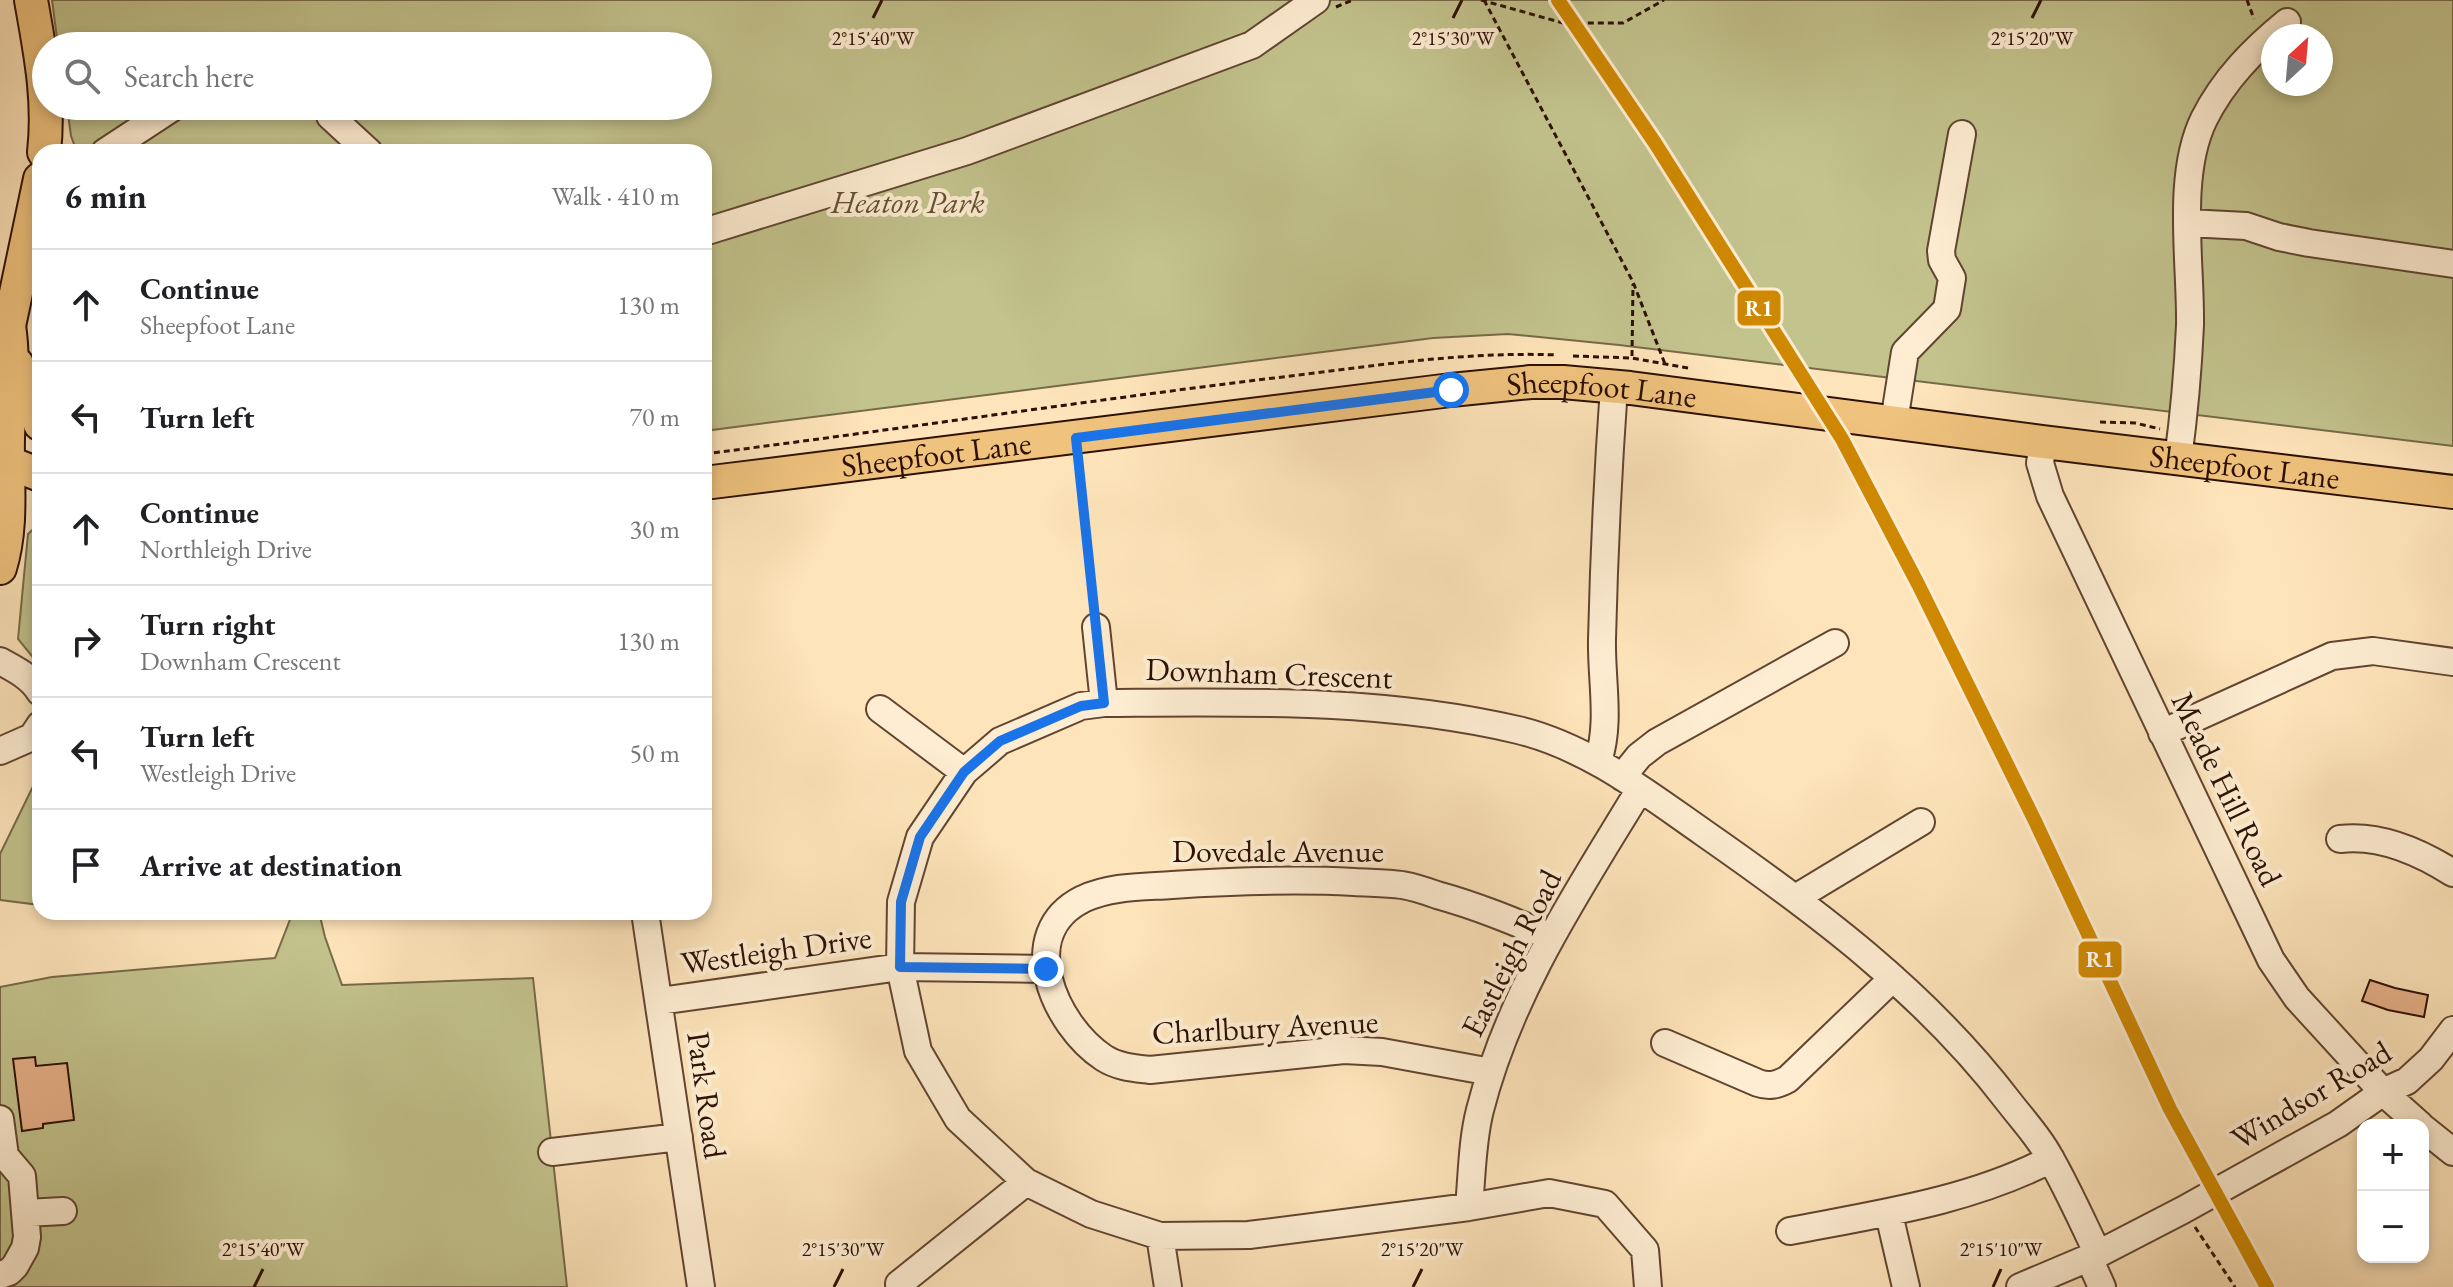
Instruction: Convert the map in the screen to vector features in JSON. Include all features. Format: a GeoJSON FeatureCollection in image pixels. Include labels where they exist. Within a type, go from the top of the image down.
{"type":"FeatureCollection","features":[{"type":"Feature","properties":{"kind":"main road"},"geometry":{"type":"LineString","coordinates":[[31,0],[37,32]]}},
{"type":"Feature","properties":{"kind":"main road"},"geometry":{"type":"LineString","coordinates":[[45,144],[46,120]]}},
{"type":"Feature","properties":{"kind":"main road"},"geometry":{"type":"LineString","coordinates":[[0,568],[6,547],[4,461],[7,340],[32,225]]}},
{"type":"Feature","properties":{"kind":"main road"},"geometry":{"type":"LineString","coordinates":[[7,340],[32,404]]}},
{"type":"Feature","properties":{"kind":"main road","name":"Sheepfoot Lane"},"geometry":{"type":"LineString","coordinates":[[712,482],[1531,382],[1563,382],[2453,492]]}},
{"type":"Feature","properties":{"kind":"main road"},"geometry":{"type":"LineString","coordinates":[[4,461],[32,454]]}},
{"type":"Feature","properties":{"kind":"main road"},"geometry":{"type":"LineString","coordinates":[[4,461],[32,472]]}},
{"type":"Feature","properties":{"kind":"main road"},"geometry":{"type":"LineString","coordinates":[[4,461],[32,486]]}},
{"type":"Feature","properties":{"kind":"street"},"geometry":{"type":"LineString","coordinates":[[712,230],[967,151],[1252,45],[1316,0]]}},
{"type":"Feature","properties":{"kind":"street"},"geometry":{"type":"LineString","coordinates":[[2178,459],[2190,323],[2187,196],[2191,161],[2203,121],[2222,89],[2243,61],[2287,22]]}},
{"type":"Feature","properties":{"kind":"street"},"geometry":{"type":"LineString","coordinates":[[117,144],[154,120]]}},
{"type":"Feature","properties":{"kind":"street"},"geometry":{"type":"LineString","coordinates":[[334,120],[360,144]]}},
{"type":"Feature","properties":{"kind":"street"},"geometry":{"type":"LineString","coordinates":[[1894,422],[1905,352],[1947,309],[1952,278],[1942,260],[1941,251],[1962,134]]}},
{"type":"Feature","properties":{"kind":"street"},"geometry":{"type":"LineString","coordinates":[[2188,223],[2246,226],[2309,243],[2453,264]]}},
{"type":"Feature","properties":{"kind":"street"},"geometry":{"type":"LineString","coordinates":[[1598,761],[1605,728],[1602,670],[1604,563],[1622,387]]}},
{"type":"Feature","properties":{"kind":"street","name":"Meade Hill Road"},"geometry":{"type":"LineString","coordinates":[[2043,442],[2040,463],[2050,496],[2271,960],[2297,998],[2383,1092],[2413,1119]]}},
{"type":"Feature","properties":{"kind":"street"},"geometry":{"type":"LineString","coordinates":[[1096,627],[1104,703]]}},
{"type":"Feature","properties":{"kind":"street","name":"Eastleigh Road"},"geometry":{"type":"LineString","coordinates":[[1469,1207],[1479,1113],[1517,1003],[1631,783],[1639,756],[1657,742],[1835,643]]}},
{"type":"Feature","properties":{"kind":"street"},"geometry":{"type":"LineString","coordinates":[[2162,733],[2332,656],[2373,651],[2453,662]]}},
{"type":"Feature","properties":{"kind":"street"},"geometry":{"type":"LineString","coordinates":[[0,661],[32,682]]}},
{"type":"Feature","properties":{"kind":"street","name":"Downham Crescent"},"geometry":{"type":"LineString","coordinates":[[1648,1287],[1645,1250],[1605,1204],[1549,1193],[1469,1207],[1249,1235],[1160,1236],[1091,1214],[1026,1182],[958,1119],[918,1051],[900,967],[901,902],[920,837],[964,772],[1000,741],[1081,706],[1104,703],[1265,702],[1419,711],[1519,731],[1562,744],[1598,761],[1797,897],[1923,1003],[1990,1076],[2051,1159],[2094,1256],[2102,1287]]}},
{"type":"Feature","properties":{"kind":"street"},"geometry":{"type":"LineString","coordinates":[[880,709],[964,772]]}},
{"type":"Feature","properties":{"kind":"street"},"geometry":{"type":"LineString","coordinates":[[0,751],[32,737]]}},
{"type":"Feature","properties":{"kind":"street"},"geometry":{"type":"LineString","coordinates":[[1797,897],[1921,822]]}},
{"type":"Feature","properties":{"kind":"street"},"geometry":{"type":"LineString","coordinates":[[2340,839],[2359,836],[2405,848],[2453,873]]}},
{"type":"Feature","properties":{"kind":"street","name":"Dovedale Avenue"},"geometry":{"type":"LineString","coordinates":[[1046,969],[1047,939],[1053,925],[1080,901],[1104,890],[1215,882],[1316,880],[1404,885],[1472,904],[1551,937]]}},
{"type":"Feature","properties":{"kind":"street","name":"Park Road"},"geometry":{"type":"LineString","coordinates":[[646,920],[701,1287]]}},
{"type":"Feature","properties":{"kind":"street","name":"Westleigh Drive"},"geometry":{"type":"LineString","coordinates":[[660,1001],[900,967],[1046,969]]}},
{"type":"Feature","properties":{"kind":"street","name":"Charlbury Avenue"},"geometry":{"type":"LineString","coordinates":[[1046,969],[1054,999],[1067,1021],[1103,1058],[1121,1066],[1150,1070],[1344,1050],[1382,1052],[1491,1072]]}},
{"type":"Feature","properties":{"kind":"street"},"geometry":{"type":"LineString","coordinates":[[1665,1043],[1758,1083],[1767,1086],[1779,1084],[1788,1079],[1893,978]]}},
{"type":"Feature","properties":{"kind":"street","name":"Windsor Road"},"geometry":{"type":"LineString","coordinates":[[2020,1287],[2094,1256],[2338,1124],[2383,1092],[2407,1081],[2431,1059],[2453,1030]]}},
{"type":"Feature","properties":{"kind":"street"},"geometry":{"type":"LineString","coordinates":[[0,1119],[5,1156],[22,1176],[27,1237],[25,1248],[9,1272],[0,1275]]}},
{"type":"Feature","properties":{"kind":"street","name":"Meade Hill Road"},"geometry":{"type":"LineString","coordinates":[[2429,1132],[2453,1152]]}},
{"type":"Feature","properties":{"kind":"street"},"geometry":{"type":"LineString","coordinates":[[552,1152],[679,1137]]}},
{"type":"Feature","properties":{"kind":"street"},"geometry":{"type":"LineString","coordinates":[[1790,1231],[1978,1190],[2051,1159]]}},
{"type":"Feature","properties":{"kind":"street"},"geometry":{"type":"LineString","coordinates":[[899,1284],[1026,1182]]}},
{"type":"Feature","properties":{"kind":"street"},"geometry":{"type":"LineString","coordinates":[[26,1213],[63,1211]]}},
{"type":"Feature","properties":{"kind":"street"},"geometry":{"type":"LineString","coordinates":[[1892,1227],[1906,1287]]}},
{"type":"Feature","properties":{"kind":"street"},"geometry":{"type":"LineString","coordinates":[[1160,1236],[1168,1287]]}},
{"type":"Feature","properties":{"kind":"path"},"geometry":{"type":"LineString","coordinates":[[1482,0],[1563,23],[1623,23],[1664,0]]}},
{"type":"Feature","properties":{"kind":"path"},"geometry":{"type":"LineString","coordinates":[[1482,0],[1633,282],[1665,364]]}},
{"type":"Feature","properties":{"kind":"path"},"geometry":{"type":"LineString","coordinates":[[1622,387],[1633,282]]}},
{"type":"Feature","properties":{"kind":"path"},"geometry":{"type":"LineString","coordinates":[[1076,438],[1096,627]]}},
{"type":"Feature","properties":{"kind":"path"},"geometry":{"type":"LineString","coordinates":[[2183,1210],[2235,1287]]}},
{"type":"Feature","properties":{"kind":"green space","name":"Heaton Park"},"geometry":{"type":"Polygon","coordinates":[[[52,0],[2453,0],[2453,446],[1508,334],[1433,338],[712,430],[712,144],[74,144],[69,120],[712,120],[712,32],[56,32],[52,0]]]}},
{"type":"Feature","properties":{"kind":"green space"},"geometry":{"type":"Polygon","coordinates":[[[32,530],[32,656],[18,639],[28,534],[32,530]]]}},
{"type":"Feature","properties":{"kind":"green space"},"geometry":{"type":"Polygon","coordinates":[[[32,788],[32,904],[0,900],[0,854],[32,788]]]}},
{"type":"Feature","properties":{"kind":"green space"},"geometry":{"type":"Polygon","coordinates":[[[290,920],[321,920],[342,985],[533,978],[567,1287],[0,1287],[0,987],[52,977],[275,958],[290,920]]]}},
{"type":"Feature","properties":{"kind":"building"},"geometry":{"type":"Polygon","coordinates":[[[2370,980],[2428,995],[2424,1017],[2362,1001],[2370,980]]]}},
{"type":"Feature","properties":{"kind":"building"},"geometry":{"type":"Polygon","coordinates":[[[35,1057],[36,1066],[67,1063],[74,1120],[43,1124],[43,1128],[22,1131],[13,1059],[35,1057]]]}},
{"type":"Feature","properties":{"kind":"transit line","name":"R1"},"geometry":{"type":"LineString","coordinates":[[1558,0],[1655,143],[1842,439],[1918,584],[2035,821],[2170,1109],[2267,1287]]}},
{"type":"Feature","properties":{"kind":"route"},"geometry":{"type":"LineString","coordinates":[[1046,969],[900,967],[901,902],[920,837],[964,772],[1000,741],[1081,706],[1104,703],[1076,438],[1451,390]]}}]}
